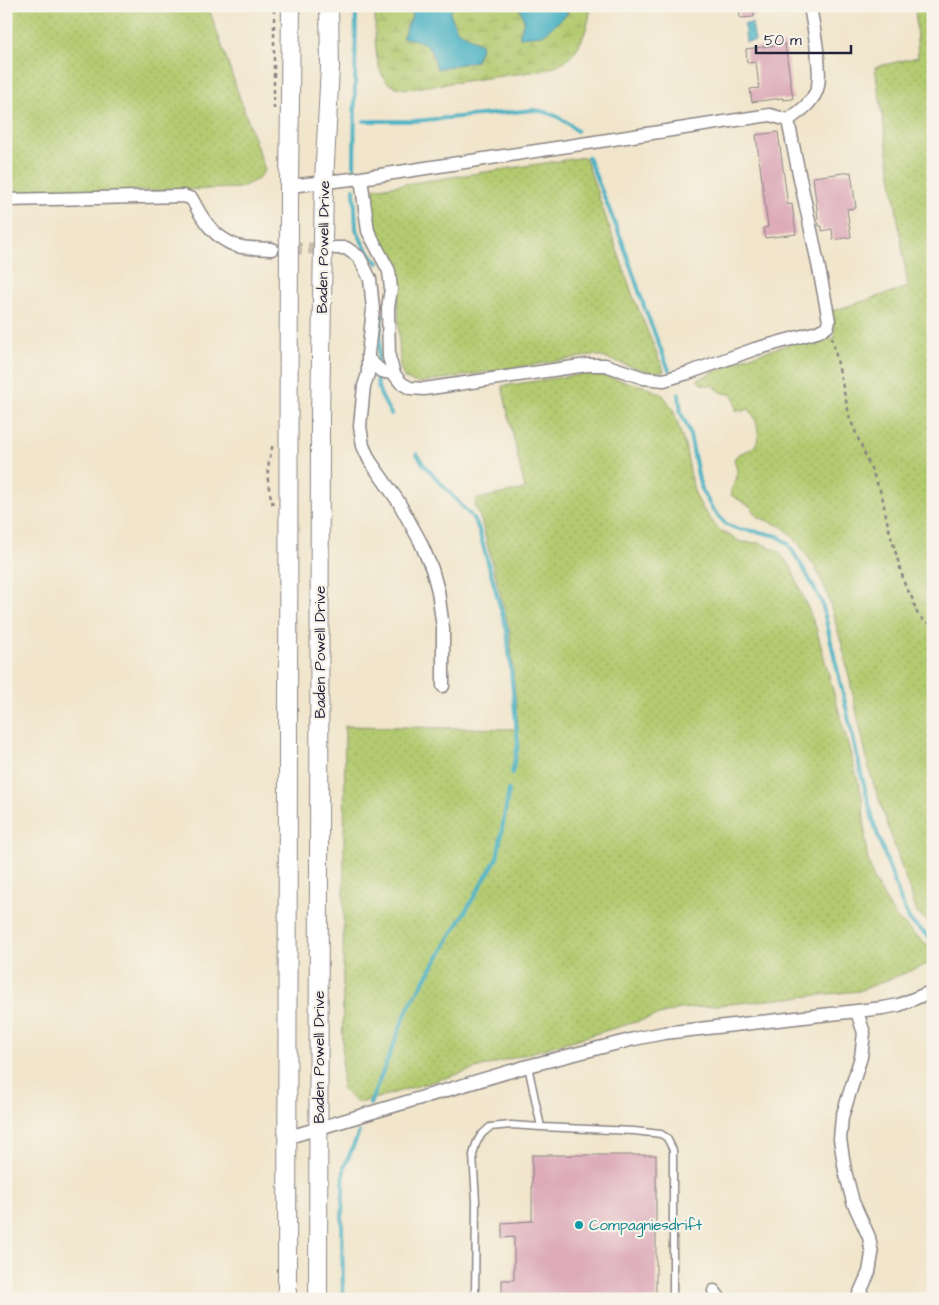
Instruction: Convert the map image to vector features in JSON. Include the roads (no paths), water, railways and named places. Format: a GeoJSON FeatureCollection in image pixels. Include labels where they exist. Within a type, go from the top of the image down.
{"type":"FeatureCollection","features":[{"type":"Feature","properties":{"kind":"main road","name":"Baden Powell Drive"},"geometry":{"type":"LineString","coordinates":[[288,1299],[289,186],[291,6]]}},
{"type":"Feature","properties":{"kind":"main road","name":"Baden Powell Drive"},"geometry":{"type":"LineString","coordinates":[[318,1299],[320,428],[324,182],[330,67],[329,6]]}},
{"type":"Feature","properties":{"kind":"street"},"geometry":{"type":"LineString","coordinates":[[289,186],[361,178],[770,116],[788,120],[804,109],[817,91],[819,65],[810,6]]}},
{"type":"Feature","properties":{"kind":"street"},"geometry":{"type":"LineString","coordinates":[[361,178],[368,231],[389,271],[392,289],[388,308],[389,356],[394,374],[401,383],[410,388],[424,389],[587,365],[605,365],[644,378],[664,380],[755,349],[817,332],[827,327],[829,320],[817,255],[788,120]]}},
{"type":"Feature","properties":{"kind":"street"},"geometry":{"type":"LineString","coordinates":[[6,200],[184,196],[192,199],[202,219],[214,233],[237,246],[272,249]]}},
{"type":"Feature","properties":{"kind":"street"},"geometry":{"type":"LineString","coordinates":[[335,248],[346,248],[359,257],[370,279],[373,308],[368,374],[364,386],[360,426],[363,446],[370,461],[398,502],[420,541],[432,569],[438,591],[442,628],[443,686]]}},
{"type":"Feature","properties":{"kind":"street"},"geometry":{"type":"LineString","coordinates":[[368,359],[381,371],[394,374]]}},
{"type":"Feature","properties":{"kind":"street"},"geometry":{"type":"LineString","coordinates":[[289,1137],[528,1066],[634,1039],[664,1033],[857,1012],[899,1005],[933,991]]}},
{"type":"Feature","properties":{"kind":"street"},"geometry":{"type":"LineString","coordinates":[[857,1012],[864,1033],[861,1057],[842,1117],[840,1139],[845,1172],[853,1202],[869,1237],[872,1254],[869,1272],[857,1299]]}},
{"type":"Feature","properties":{"kind":"lane"},"geometry":{"type":"LineString","coordinates":[[528,1066],[541,1127]]}},
{"type":"Feature","properties":{"kind":"lane"},"geometry":{"type":"LineString","coordinates":[[475,1299],[476,1201],[473,1155],[481,1135],[490,1127],[511,1125],[634,1130],[661,1134],[666,1138],[673,1150],[673,1299]]}},
{"type":"Feature","properties":{"kind":"water"},"geometry":{"type":"Polygon","coordinates":[[[413,6],[453,6],[450,13],[457,30],[482,45],[476,61],[437,69],[427,46],[417,40],[402,38],[412,16],[413,6]]]}},
{"type":"Feature","properties":{"kind":"water"},"geometry":{"type":"Polygon","coordinates":[[[519,6],[567,6],[567,14],[543,35],[519,37],[524,20],[519,6]]]}},
{"type":"Feature","properties":{"kind":"water"},"geometry":{"type":"Polygon","coordinates":[[[752,23],[755,41],[746,42],[744,24],[752,23]]]}},
{"type":"Feature","properties":{"kind":"waterway"},"geometry":{"type":"LineString","coordinates":[[354,169],[356,6]]}},
{"type":"Feature","properties":{"kind":"waterway"},"geometry":{"type":"LineString","coordinates":[[364,121],[414,121],[534,110],[546,112],[557,117],[577,131]]}},
{"type":"Feature","properties":{"kind":"waterway"},"geometry":{"type":"LineString","coordinates":[[588,157],[622,241],[645,309],[669,370]]}},
{"type":"Feature","properties":{"kind":"waterway"},"geometry":{"type":"LineString","coordinates":[[354,189],[356,229],[364,246],[378,263]]}},
{"type":"Feature","properties":{"kind":"waterway"},"geometry":{"type":"LineString","coordinates":[[378,361],[382,315]]}},
{"type":"Feature","properties":{"kind":"waterway"},"geometry":{"type":"LineString","coordinates":[[377,375],[379,391],[391,414]]}},
{"type":"Feature","properties":{"kind":"waterway"},"geometry":{"type":"LineString","coordinates":[[679,394],[681,413],[689,430],[699,480],[713,510],[726,524],[738,529],[778,536],[788,544],[822,603],[875,827],[910,921],[933,940]]}},
{"type":"Feature","properties":{"kind":"waterway"},"geometry":{"type":"LineString","coordinates":[[417,454],[424,465],[473,518],[478,527],[507,631],[518,744],[512,773]]}},
{"type":"Feature","properties":{"kind":"waterway"},"geometry":{"type":"LineString","coordinates":[[370,1104],[408,1008],[497,858],[509,790]]}},
{"type":"Feature","properties":{"kind":"waterway"},"geometry":{"type":"LineString","coordinates":[[343,1299],[342,1218],[344,1168],[359,1132]]}},
{"type":"Feature","properties":{"kind":"tunnel"},"geometry":{"type":"LineString","coordinates":[[272,249],[330,248]]}},
{"type":"Feature","properties":{"kind":"place","name":"Compagniesdrift"},"geometry":{"type":"Point","coordinates":[579,1225]}}]}
